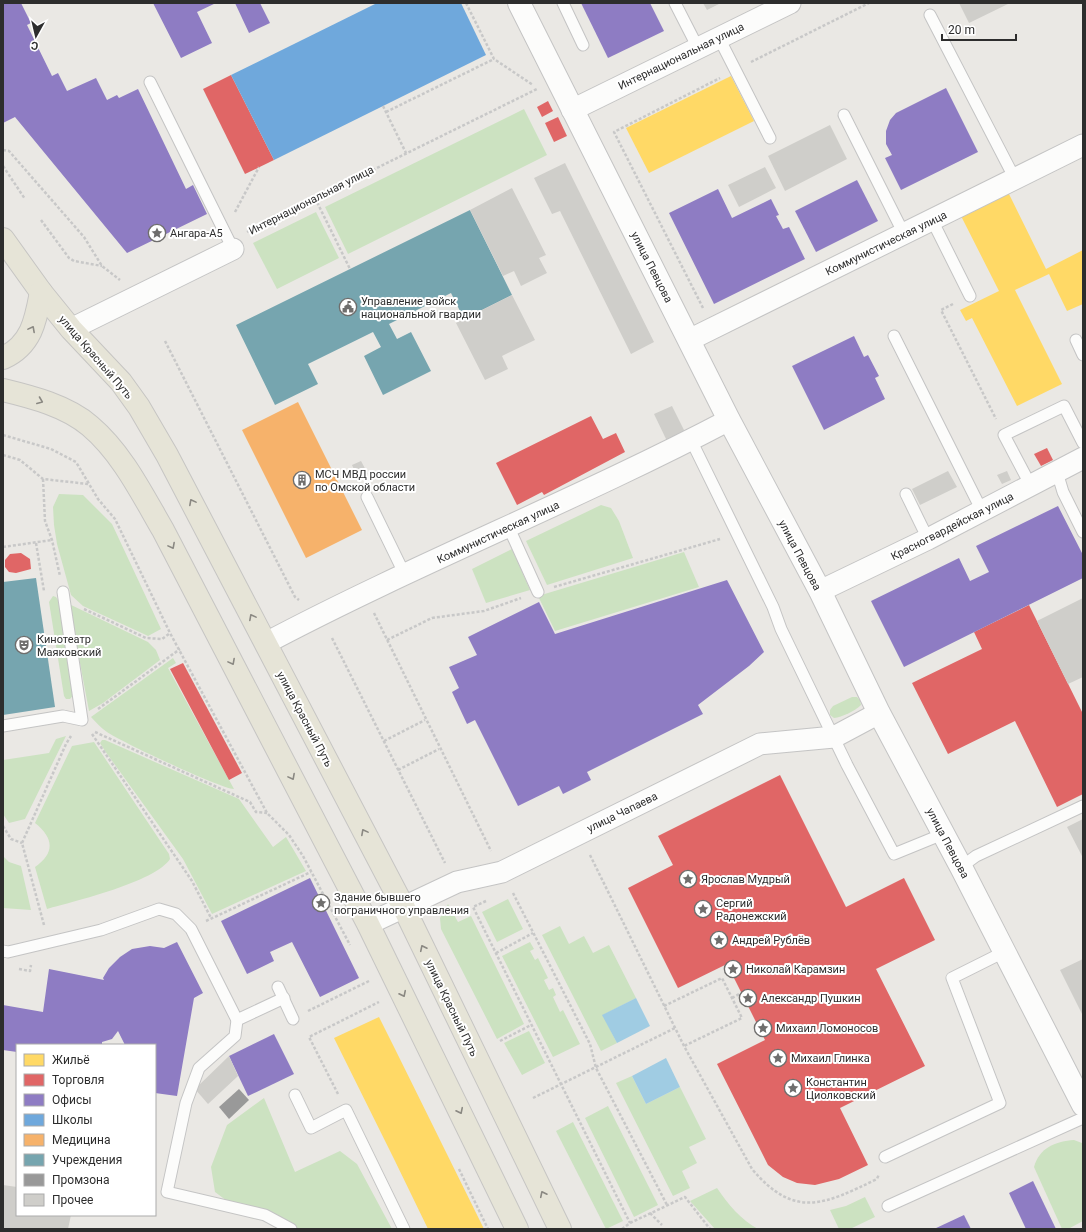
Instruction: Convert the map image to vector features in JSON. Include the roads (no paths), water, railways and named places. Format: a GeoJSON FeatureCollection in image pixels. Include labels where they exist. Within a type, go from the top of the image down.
{"type":"FeatureCollection","features":[{"type":"Feature","properties":{"kind":"main road","name":"улица Красный Путь"},"geometry":{"type":"LineString","coordinates":[[3,239],[41,292],[71,329],[121,382],[139,407],[167,455],[404,908],[560,1229]]}},
{"type":"Feature","properties":{"kind":"main road"},"geometry":{"type":"LineString","coordinates":[[3,269],[26,272]]}},
{"type":"Feature","properties":{"kind":"main road"},"geometry":{"type":"LineString","coordinates":[[3,358],[24,343],[34,326],[41,292]]}},
{"type":"Feature","properties":{"kind":"main road"},"geometry":{"type":"LineString","coordinates":[[3,390],[34,398],[66,411],[89,426],[132,476],[167,537],[368,924],[517,1229]]}},
{"type":"Feature","properties":{"kind":"street","name":"улица Певцова"},"geometry":{"type":"LineString","coordinates":[[519,3],[729,420],[820,591],[879,713],[961,867],[1083,1105]]}},
{"type":"Feature","properties":{"kind":"street","name":"Интернациональная улица"},"geometry":{"type":"LineString","coordinates":[[572,110],[790,3]]}},
{"type":"Feature","properties":{"kind":"street","name":"Коммунистическая улица"},"geometry":{"type":"LineString","coordinates":[[689,340],[1083,146]]}},
{"type":"Feature","properties":{"kind":"street"},"geometry":{"type":"LineString","coordinates":[[71,329],[233,248]]}},
{"type":"Feature","properties":{"kind":"street","name":"Коммунистическая улица"},"geometry":{"type":"LineString","coordinates":[[266,643],[405,575],[509,528],[691,440],[729,420]]}},
{"type":"Feature","properties":{"kind":"street","name":"Красногвардейская улица"},"geometry":{"type":"LineString","coordinates":[[820,591],[928,539],[1083,458]]}},
{"type":"Feature","properties":{"kind":"street","name":"улица Чапаева"},"geometry":{"type":"LineString","coordinates":[[368,924],[457,882],[502,872],[760,744],[834,737],[879,713]]}},
{"type":"Feature","properties":{"kind":"lane"},"geometry":{"type":"LineString","coordinates":[[563,3],[584,44]]}},
{"type":"Feature","properties":{"kind":"lane"},"geometry":{"type":"LineString","coordinates":[[676,3],[698,48]]}},
{"type":"Feature","properties":{"kind":"lane"},"geometry":{"type":"LineString","coordinates":[[930,15],[1015,179]]}},
{"type":"Feature","properties":{"kind":"lane"},"geometry":{"type":"LineString","coordinates":[[719,38],[770,138]]}},
{"type":"Feature","properties":{"kind":"lane"},"geometry":{"type":"LineString","coordinates":[[150,82],[233,248]]}},
{"type":"Feature","properties":{"kind":"lane"},"geometry":{"type":"LineString","coordinates":[[844,115],[904,234]]}},
{"type":"Feature","properties":{"kind":"lane"},"geometry":{"type":"LineString","coordinates":[[932,220],[970,296]]}},
{"type":"Feature","properties":{"kind":"lane"},"geometry":{"type":"LineString","coordinates":[[894,336],[982,511]]}},
{"type":"Feature","properties":{"kind":"lane"},"geometry":{"type":"LineString","coordinates":[[1076,340],[1083,355]]}},
{"type":"Feature","properties":{"kind":"lane"},"geometry":{"type":"LineString","coordinates":[[1030,486],[1004,436],[1064,406],[1083,443]]}},
{"type":"Feature","properties":{"kind":"lane"},"geometry":{"type":"LineString","coordinates":[[691,440],[738,534],[834,737],[894,854],[943,834]]}},
{"type":"Feature","properties":{"kind":"lane"},"geometry":{"type":"LineString","coordinates":[[1056,472],[1083,532]]}},
{"type":"Feature","properties":{"kind":"lane"},"geometry":{"type":"LineString","coordinates":[[906,494],[928,539]]}},
{"type":"Feature","properties":{"kind":"lane"},"geometry":{"type":"LineString","coordinates":[[367,497],[405,575]]}},
{"type":"Feature","properties":{"kind":"lane"},"geometry":{"type":"LineString","coordinates":[[509,528],[538,592]]}},
{"type":"Feature","properties":{"kind":"lane"},"geometry":{"type":"LineString","coordinates":[[3,726],[63,716],[82,720],[63,592]]}},
{"type":"Feature","properties":{"kind":"lane"},"geometry":{"type":"LineString","coordinates":[[961,867],[976,856],[1083,806]]}},
{"type":"Feature","properties":{"kind":"lane"},"geometry":{"type":"LineString","coordinates":[[3,951],[8,952],[101,930],[160,909],[176,914],[191,929],[237,1020],[236,1036],[199,1068],[186,1103],[167,1192],[265,1215],[291,1229]]}},
{"type":"Feature","properties":{"kind":"lane"},"geometry":{"type":"LineString","coordinates":[[885,1157],[1000,1103],[952,978],[1004,952]]}},
{"type":"Feature","properties":{"kind":"lane"},"geometry":{"type":"LineString","coordinates":[[278,987],[293,1019]]}},
{"type":"Feature","properties":{"kind":"lane"},"geometry":{"type":"LineString","coordinates":[[237,1020],[284,998]]}},
{"type":"Feature","properties":{"kind":"lane"},"geometry":{"type":"LineString","coordinates":[[295,1095],[310,1128],[346,1110],[404,1229]]}},
{"type":"Feature","properties":{"kind":"lane"},"geometry":{"type":"LineString","coordinates":[[888,1206],[1083,1118]]}},
{"type":"Feature","properties":{"kind":"water"},"geometry":{"type":"Polygon","coordinates":[[[636,998],[650,1026],[617,1043],[602,1015],[636,998]]]}},
{"type":"Feature","properties":{"kind":"water"},"geometry":{"type":"Polygon","coordinates":[[[666,1058],[680,1087],[646,1104],[632,1076],[666,1058]]]}},
{"type":"Feature","properties":{"kind":"place","name":"Ангара-А5"},"geometry":{"type":"Point","coordinates":[157,233]}},
{"type":"Feature","properties":{"kind":"place","name":"Управление войск национальной гвардии"},"geometry":{"type":"Point","coordinates":[348,307]}},
{"type":"Feature","properties":{"kind":"place","name":"МСЧ МВД россии по Омской области"},"geometry":{"type":"Point","coordinates":[302,480]}},
{"type":"Feature","properties":{"kind":"place","name":"Кинотеатр Маяковский"},"geometry":{"type":"Point","coordinates":[24,645]}},
{"type":"Feature","properties":{"kind":"place","name":"Ярослав Мудрый"},"geometry":{"type":"Point","coordinates":[688,879]}},
{"type":"Feature","properties":{"kind":"place","name":"Здание бывшего пограничного управления"},"geometry":{"type":"Point","coordinates":[321,903]}},
{"type":"Feature","properties":{"kind":"place","name":"Сергий Радонежский"},"geometry":{"type":"Point","coordinates":[703,909]}},
{"type":"Feature","properties":{"kind":"place","name":"Андрей Рублёв"},"geometry":{"type":"Point","coordinates":[719,940]}},
{"type":"Feature","properties":{"kind":"place","name":"Николай Карамзин"},"geometry":{"type":"Point","coordinates":[733,969]}},
{"type":"Feature","properties":{"kind":"place","name":"Александр Пушкин"},"geometry":{"type":"Point","coordinates":[748,998]}},
{"type":"Feature","properties":{"kind":"place","name":"Михаил Ломоносов"},"geometry":{"type":"Point","coordinates":[763,1028]}},
{"type":"Feature","properties":{"kind":"place","name":"Михаил Глинка"},"geometry":{"type":"Point","coordinates":[778,1058]}},
{"type":"Feature","properties":{"kind":"place","name":"Константин Циолковский"},"geometry":{"type":"Point","coordinates":[793,1088]}}]}
